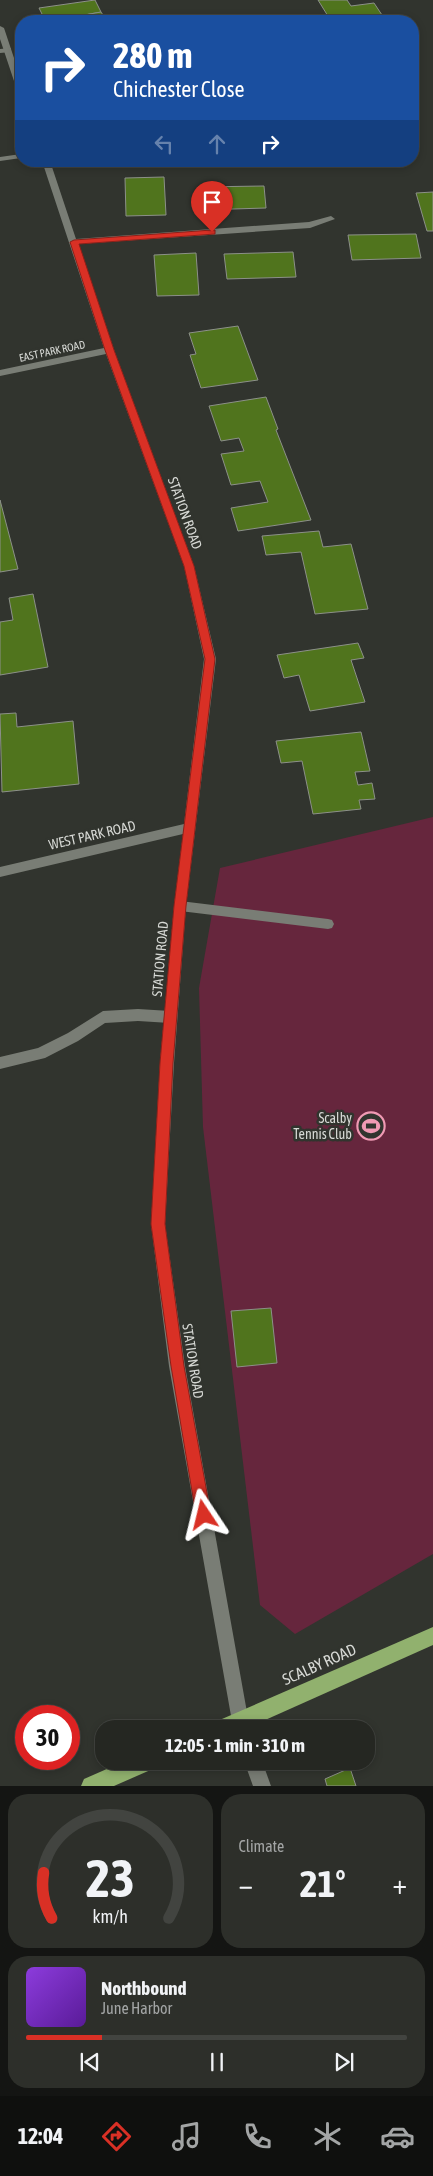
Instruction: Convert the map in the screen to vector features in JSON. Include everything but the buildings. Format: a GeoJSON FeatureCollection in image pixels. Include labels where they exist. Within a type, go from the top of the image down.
{"type":"FeatureCollection","features":[{"type":"Feature","properties":{"kind":"highway","name":"SCALBY ROAD"},"geometry":{"type":"LineString","coordinates":[[252,1720],[433,1636]]}},
{"type":"Feature","properties":{"kind":"highway"},"geometry":{"type":"LineString","coordinates":[[91,1786],[127,1770]]}},
{"type":"Feature","properties":{"kind":"street"},"geometry":{"type":"LineString","coordinates":[[0,28],[4,51],[15,76]]}},
{"type":"Feature","properties":{"kind":"street"},"geometry":{"type":"LineString","coordinates":[[0,159],[15,157]]}},
{"type":"Feature","properties":{"kind":"street","name":"STATION ROAD"},"geometry":{"type":"LineString","coordinates":[[48,167],[109,350],[189,566],[210,659],[180,906],[170,1017],[158,1224],[178,1366],[240,1720]]}},
{"type":"Feature","properties":{"kind":"street"},"geometry":{"type":"LineString","coordinates":[[74,242],[310,225],[331,219]]}},
{"type":"Feature","properties":{"kind":"street","name":"EAST PARK ROAD"},"geometry":{"type":"LineString","coordinates":[[0,373],[109,350]]}},
{"type":"Feature","properties":{"kind":"street","name":"WEST PARK ROAD"},"geometry":{"type":"LineString","coordinates":[[0,872],[190,827]]}},
{"type":"Feature","properties":{"kind":"street"},"geometry":{"type":"LineString","coordinates":[[180,906],[328,924]]}},
{"type":"Feature","properties":{"kind":"street"},"geometry":{"type":"LineString","coordinates":[[0,1063],[40,1054],[73,1037],[103,1017],[138,1015],[170,1017]]}},
{"type":"Feature","properties":{"kind":"street"},"geometry":{"type":"LineString","coordinates":[[256,1770],[262,1786]]}},
{"type":"Feature","properties":{"kind":"shaded area"},"geometry":{"type":"Polygon","coordinates":[[[433,817],[433,1554],[295,1634],[260,1605],[203,1127],[199,988],[220,868],[433,817]]]}},
{"type":"Feature","properties":{"kind":"place","name":"Scalby Tennis Club"},"geometry":{"type":"Point","coordinates":[371,1126]}},
{"type":"Feature","properties":{"kind":"route"},"geometry":{"type":"LineString","coordinates":[[204,1515],[178,1366],[158,1224],[167,1063],[180,906],[210,659],[189,566],[109,350],[74,242],[212,232]]}}]}
